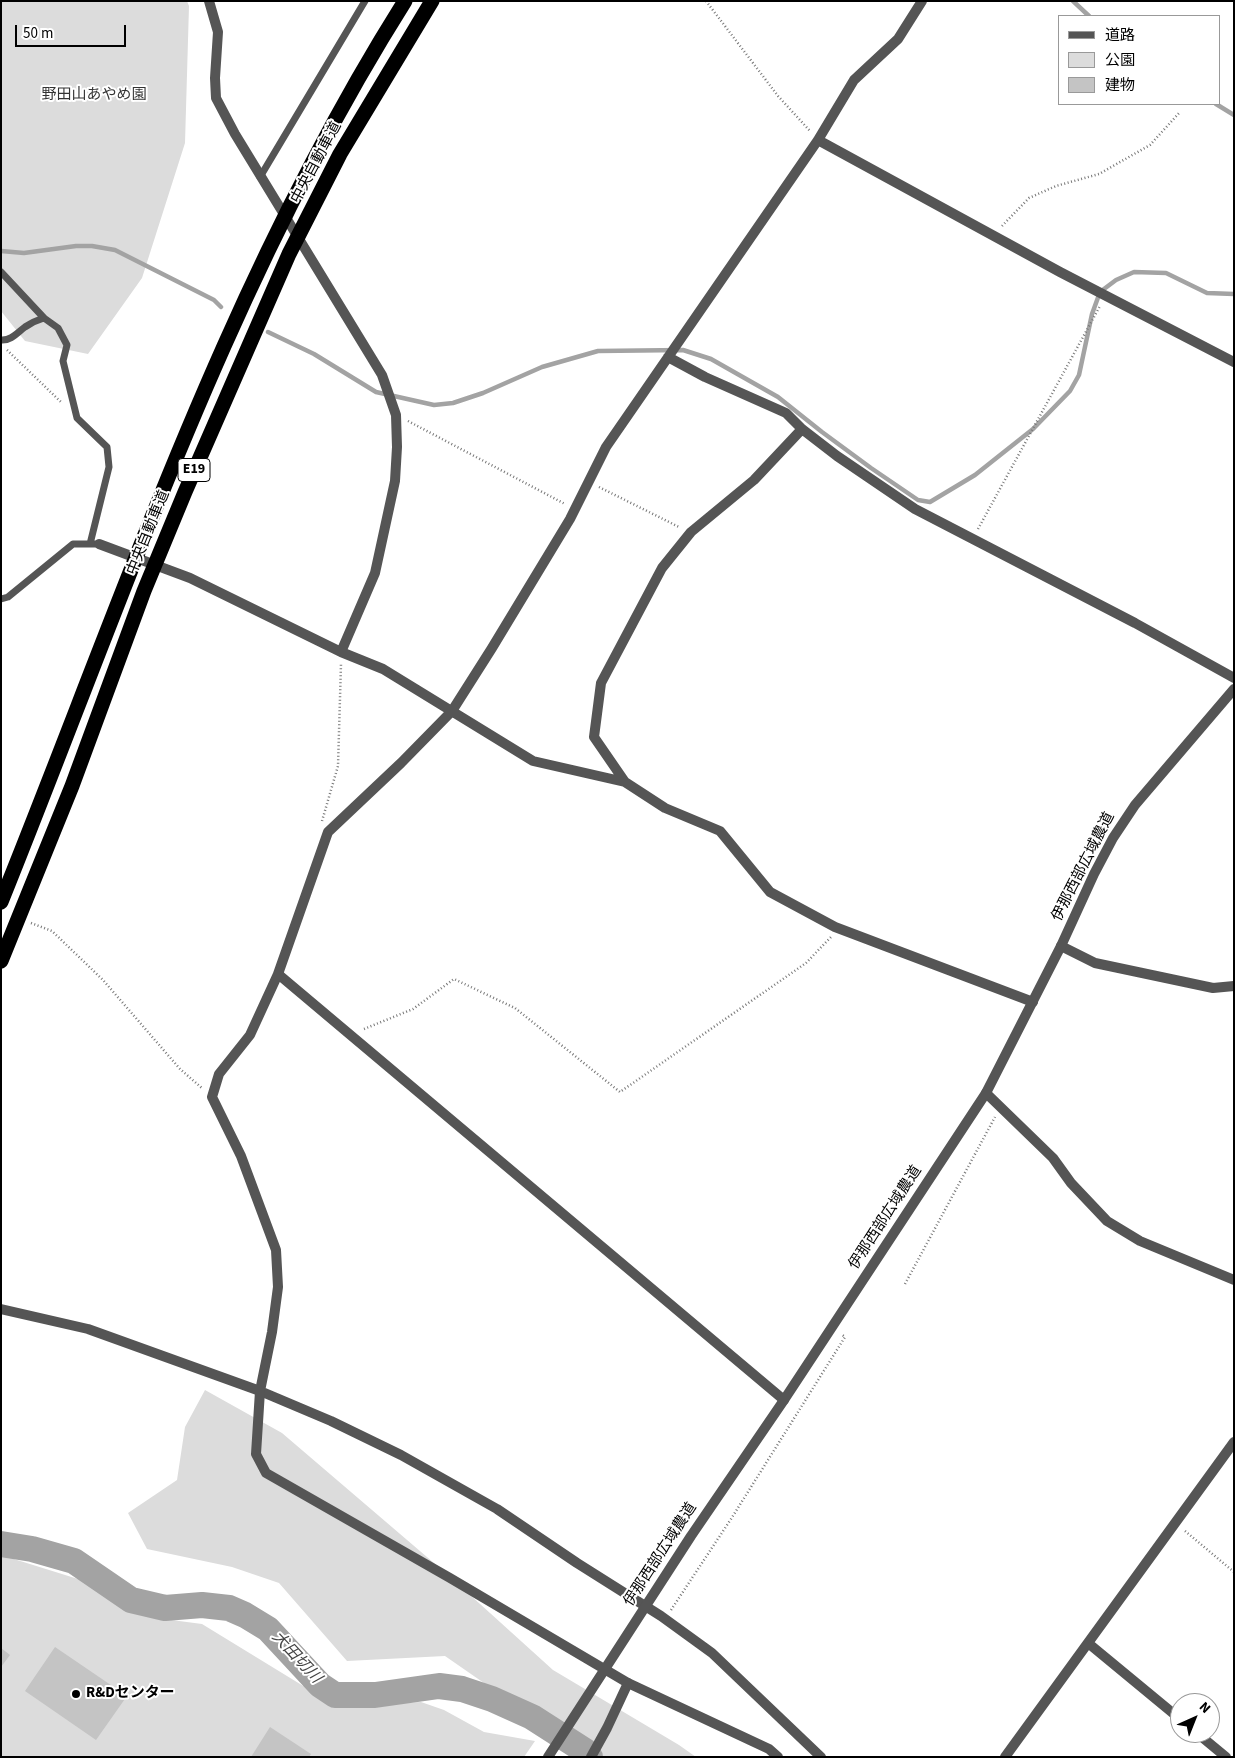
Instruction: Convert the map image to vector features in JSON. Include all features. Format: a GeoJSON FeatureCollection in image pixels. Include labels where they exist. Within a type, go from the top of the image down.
{"type":"FeatureCollection","features":[{"type":"Feature","properties":{"kind":"highway","name":"中央自動車道"},"geometry":{"type":"LineString","coordinates":[[1,902],[166,482],[212,372],[271,244],[322,143],[375,49],[405,1]]}},
{"type":"Feature","properties":{"kind":"highway","name":"中央自動車道"},"geometry":{"type":"LineString","coordinates":[[1,961],[72,786],[144,591],[181,501],[289,254],[340,154],[432,1]]}},
{"type":"Feature","properties":{"kind":"street"},"geometry":{"type":"LineString","coordinates":[[209,1],[218,32],[215,78],[216,98],[234,134],[382,375],[396,415],[395,481],[375,573],[341,652]]}},
{"type":"Feature","properties":{"kind":"street"},"geometry":{"type":"LineString","coordinates":[[778,1757],[769,1749],[628,1682],[266,1473],[256,1454],[260,1391],[272,1332],[278,1287],[276,1250],[241,1156],[212,1097],[218,1074],[250,1035],[278,974],[328,832],[401,763],[452,710],[492,648],[575,509],[606,447],[818,140],[854,80],[898,40],[922,1]]}},
{"type":"Feature","properties":{"kind":"street"},"geometry":{"type":"LineString","coordinates":[[818,140],[1106,296],[1234,362]]}},
{"type":"Feature","properties":{"kind":"street"},"geometry":{"type":"LineString","coordinates":[[668,357],[705,377],[786,413],[802,429],[837,456],[915,509],[1135,623],[1234,678]]}},
{"type":"Feature","properties":{"kind":"street"},"geometry":{"type":"LineString","coordinates":[[625,782],[594,737],[601,683],[662,568],[691,532],[754,480],[802,429]]}},
{"type":"Feature","properties":{"kind":"street"},"geometry":{"type":"LineString","coordinates":[[95,544],[190,578],[341,652],[383,669],[533,761],[625,782],[665,808],[720,831],[770,892],[839,929],[1032,1002]]}},
{"type":"Feature","properties":{"kind":"street","name":"伊那西部広域農道"},"geometry":{"type":"LineString","coordinates":[[548,1757],[691,1536],[784,1400],[986,1093],[1062,946],[1094,874],[1113,838],[1135,805],[1234,689]]}},
{"type":"Feature","properties":{"kind":"street"},"geometry":{"type":"LineString","coordinates":[[1062,946],[1095,963],[1122,970],[1213,988],[1234,986]]}},
{"type":"Feature","properties":{"kind":"street"},"geometry":{"type":"LineString","coordinates":[[278,974],[784,1400]]}},
{"type":"Feature","properties":{"kind":"street"},"geometry":{"type":"LineString","coordinates":[[986,1093],[1052,1158],[1071,1184],[1107,1221],[1140,1241],[1234,1280]]}},
{"type":"Feature","properties":{"kind":"street"},"geometry":{"type":"LineString","coordinates":[[1,1309],[88,1329],[260,1391],[331,1421],[401,1455],[497,1509],[577,1563],[629,1594],[712,1653],[821,1757]]}},
{"type":"Feature","properties":{"kind":"street"},"geometry":{"type":"LineString","coordinates":[[1005,1757],[1234,1442]]}},
{"type":"Feature","properties":{"kind":"street"},"geometry":{"type":"LineString","coordinates":[[1088,1643],[1170,1711]]}},
{"type":"Feature","properties":{"kind":"street"},"geometry":{"type":"LineString","coordinates":[[591,1757],[607,1728],[628,1682]]}},
{"type":"Feature","properties":{"kind":"street"},"geometry":{"type":"LineString","coordinates":[[1209,1743],[1226,1757]]}},
{"type":"Feature","properties":{"kind":"lane"},"geometry":{"type":"LineString","coordinates":[[260,177],[365,1]]}},
{"type":"Feature","properties":{"kind":"lane"},"geometry":{"type":"LineString","coordinates":[[1,272],[44,318],[58,328],[67,345],[63,361],[77,418],[107,446],[108,467],[95,544],[74,544],[8,597],[1,599]]}},
{"type":"Feature","properties":{"kind":"lane"},"geometry":{"type":"LineString","coordinates":[[2,343],[25,327],[44,318]]}},
{"type":"Feature","properties":{"kind":"path"},"geometry":{"type":"LineString","coordinates":[[706,1],[778,96],[818,140]]}},
{"type":"Feature","properties":{"kind":"path"},"geometry":{"type":"LineString","coordinates":[[993,235],[1030,198],[1056,186],[1100,174],[1150,144],[1180,112]]}},
{"type":"Feature","properties":{"kind":"path"},"geometry":{"type":"LineString","coordinates":[[973,538],[1106,296]]}},
{"type":"Feature","properties":{"kind":"path"},"geometry":{"type":"LineString","coordinates":[[2,343],[77,418]]}},
{"type":"Feature","properties":{"kind":"path"},"geometry":{"type":"LineString","coordinates":[[396,415],[575,509]]}},
{"type":"Feature","properties":{"kind":"path"},"geometry":{"type":"LineString","coordinates":[[589,481],[691,532]]}},
{"type":"Feature","properties":{"kind":"path"},"geometry":{"type":"LineString","coordinates":[[326,837],[318,835],[338,766],[341,652]]}},
{"type":"Feature","properties":{"kind":"path"},"geometry":{"type":"LineString","coordinates":[[350,1035],[413,1009],[454,979],[515,1008],[620,1092],[806,963],[839,929]]}},
{"type":"Feature","properties":{"kind":"path"},"geometry":{"type":"LineString","coordinates":[[52,931],[103,980],[180,1069],[212,1097]]}},
{"type":"Feature","properties":{"kind":"path"},"geometry":{"type":"LineString","coordinates":[[905,1284],[1000,1107]]}},
{"type":"Feature","properties":{"kind":"path"},"geometry":{"type":"LineString","coordinates":[[663,1618],[731,1519],[845,1337],[832,1327]]}},
{"type":"Feature","properties":{"kind":"path"},"geometry":{"type":"LineString","coordinates":[[1175,1523],[1234,1572]]}},
{"type":"Feature","properties":{"kind":"green space","name":"野田山あやめ園"},"geometry":{"type":"Polygon","coordinates":[[[1,1],[187,1],[189,6],[185,143],[142,278],[88,354],[25,341],[1,311],[1,1]]]}},
{"type":"Feature","properties":{"kind":"green space"},"geometry":{"type":"Polygon","coordinates":[[[205,1390],[282,1433],[448,1575],[553,1670],[696,1757],[584,1757],[546,1726],[445,1656],[347,1661],[279,1583],[232,1567],[147,1549],[128,1513],[177,1480],[185,1427],[205,1390]]]}},
{"type":"Feature","properties":{"kind":"green space"},"geometry":{"type":"Polygon","coordinates":[[[1,1555],[94,1584],[131,1607],[164,1619],[202,1624],[336,1706],[421,1702],[444,1710],[484,1732],[535,1741],[524,1757],[1,1757],[1,1555]]]}},
{"type":"Feature","properties":{"kind":"building","name":"R&Dセンター"},"geometry":{"type":"Polygon","coordinates":[[[55,1647],[127,1696],[96,1740],[25,1691],[55,1647]]]}},
{"type":"Feature","properties":{"kind":"building"},"geometry":{"type":"Polygon","coordinates":[[[1,1648],[10,1655],[1,1667],[1,1648]]]}},
{"type":"Feature","properties":{"kind":"building"},"geometry":{"type":"Polygon","coordinates":[[[270,1727],[311,1754],[309,1757],[251,1757],[270,1727]]]}},
{"type":"Feature","properties":{"kind":"waterway"},"geometry":{"type":"LineString","coordinates":[[1073,1],[1088,15]]}},
{"type":"Feature","properties":{"kind":"waterway"},"geometry":{"type":"LineString","coordinates":[[1218,105],[1234,115]]}},
{"type":"Feature","properties":{"kind":"waterway"},"geometry":{"type":"LineString","coordinates":[[1,251],[24,253],[76,246],[92,246],[115,250],[214,300],[221,307]]}},
{"type":"Feature","properties":{"kind":"waterway"},"geometry":{"type":"LineString","coordinates":[[268,332],[314,354],[376,392],[434,405],[453,403],[483,393],[542,367],[598,351],[683,350],[711,359],[778,397],[871,468],[918,500],[930,502],[975,475],[1033,429],[1070,391],[1079,375],[1092,314],[1100,292],[1116,280],[1134,272],[1166,273],[1207,293],[1234,294]]}},
{"type":"Feature","properties":{"kind":"waterway","name":"犬田切川"},"geometry":{"type":"LineString","coordinates":[[1,1544],[32,1549],[74,1561],[131,1600],[165,1608],[202,1605],[229,1608],[245,1615],[268,1629],[320,1685],[335,1695],[375,1695],[439,1686],[462,1689],[492,1699],[532,1717],[585,1751],[590,1757]]}},
{"type":"Feature","properties":{"kind":"place","name":"R&Dセンター"},"geometry":{"type":"Point","coordinates":[76,1694]}}]}
